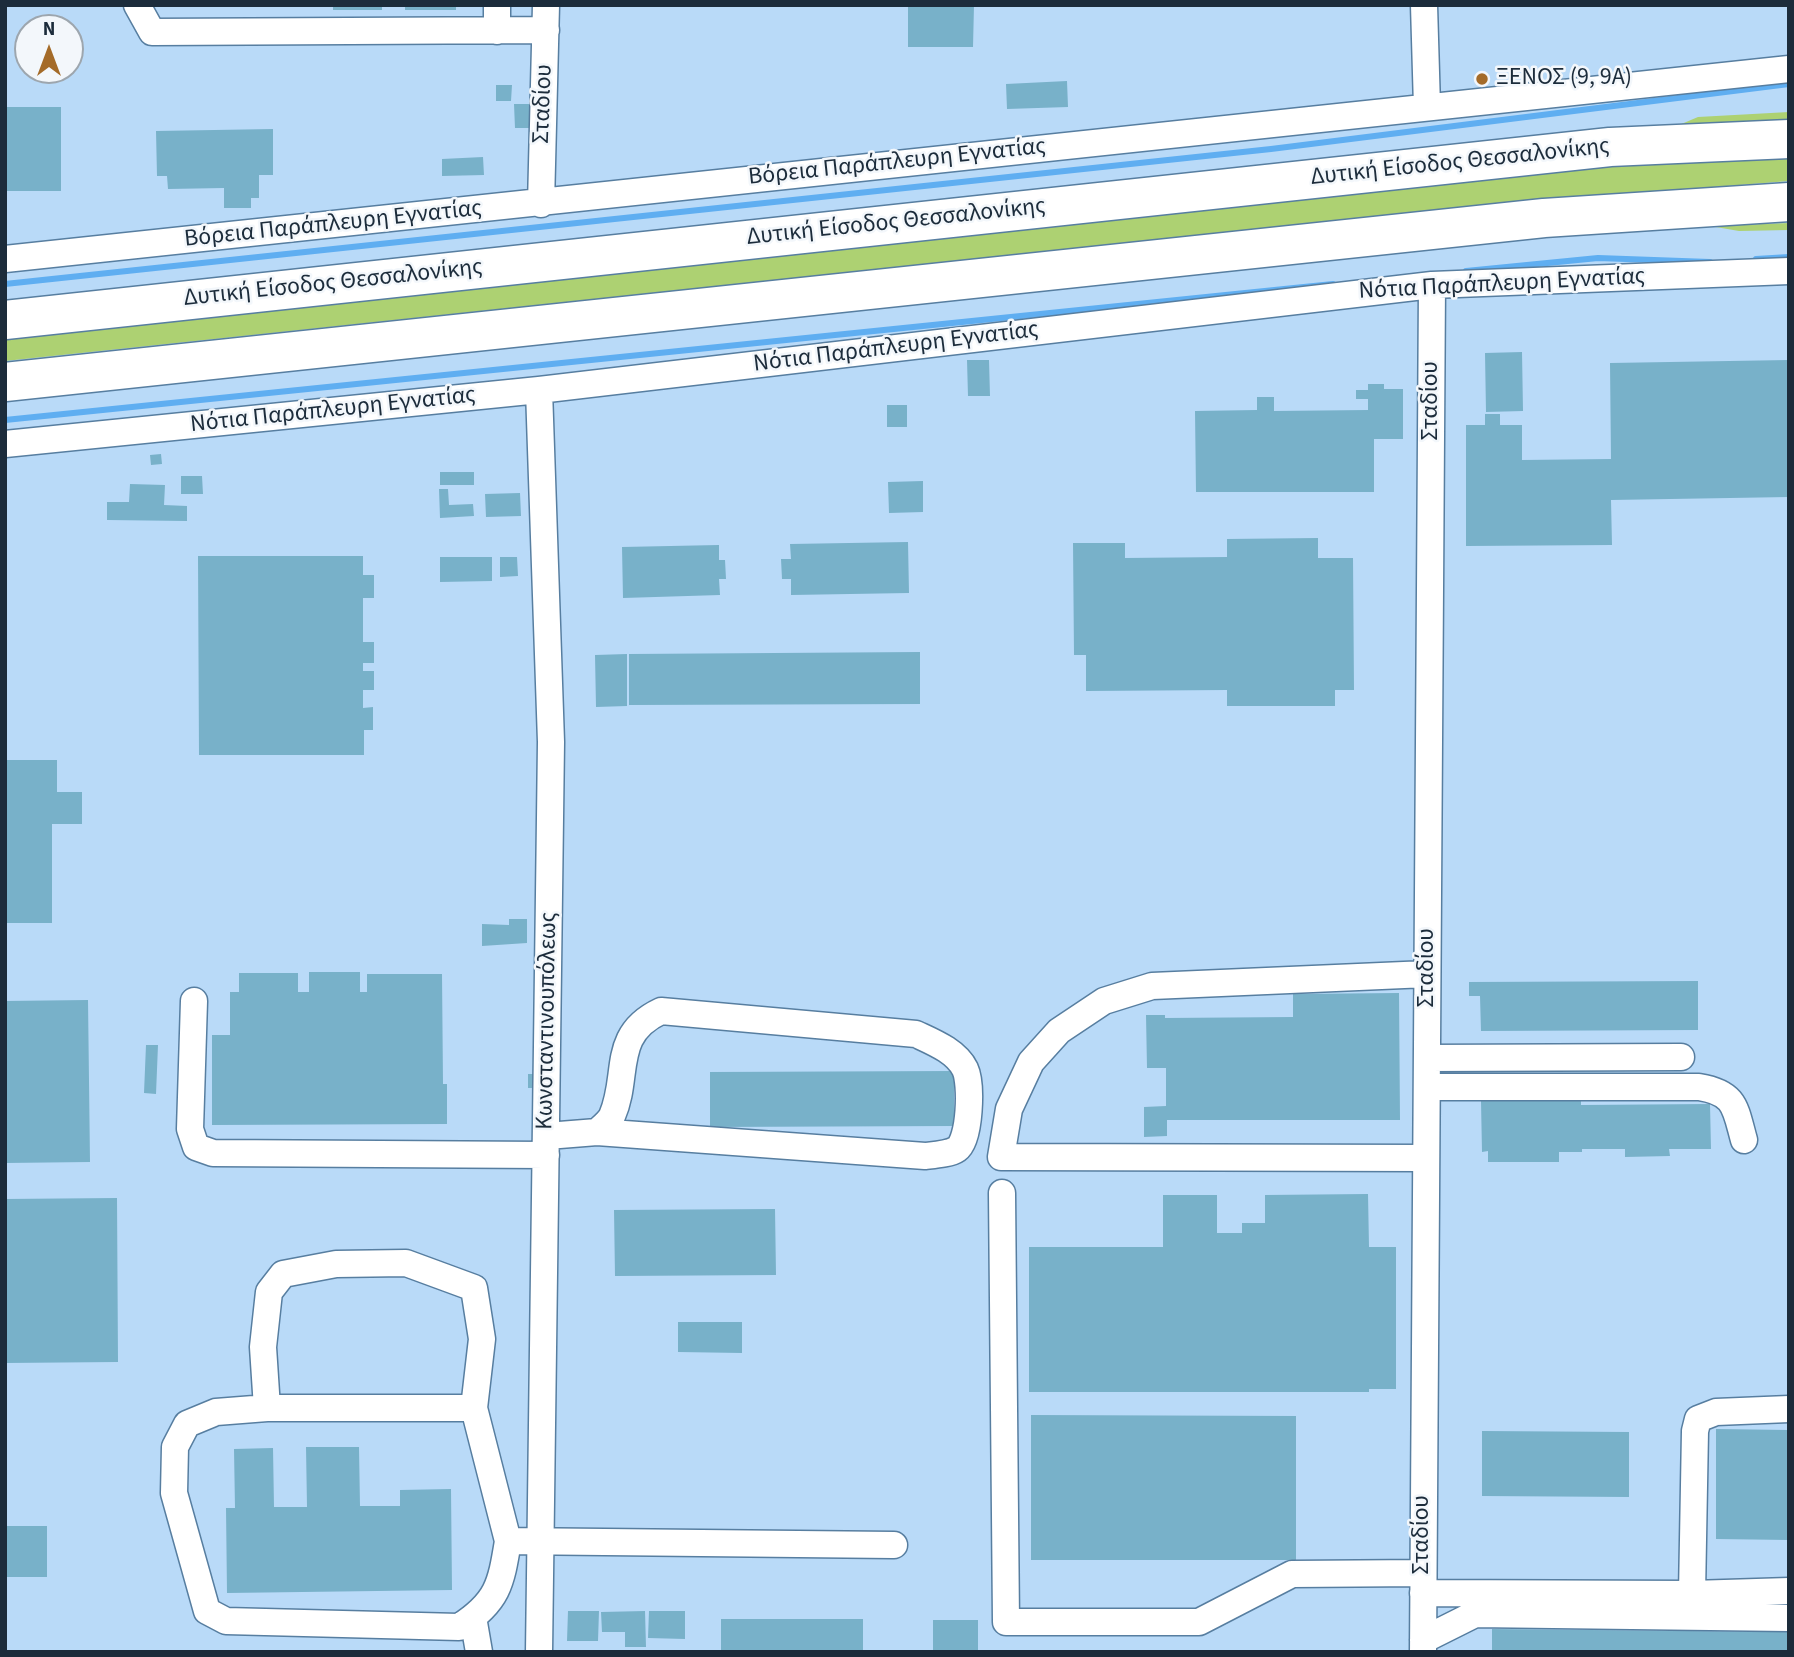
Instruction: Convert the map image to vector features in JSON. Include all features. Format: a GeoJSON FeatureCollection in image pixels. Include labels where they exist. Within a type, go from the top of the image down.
{"type":"FeatureCollection","features":[{"type":"Feature","properties":{"kind":"highway","name":"Δυτική Είσοδος Θεσσαλονίκης"},"geometry":{"type":"LineString","coordinates":[[5,320],[1610,147],[1789,139]]}},
{"type":"Feature","properties":{"kind":"highway"},"geometry":{"type":"LineString","coordinates":[[5,382],[1544,218],[1789,202]]}},
{"type":"Feature","properties":{"kind":"street"},"geometry":{"type":"LineString","coordinates":[[137,5],[152,32],[546,18]]}},
{"type":"Feature","properties":{"kind":"street"},"geometry":{"type":"LineString","coordinates":[[1424,5],[1427,107]]}},
{"type":"Feature","properties":{"kind":"street","name":"Σταδίου"},"geometry":{"type":"LineString","coordinates":[[541,204],[546,18]]}},
{"type":"Feature","properties":{"kind":"street","name":"Βόρεια Παράπλευρη Εγνατίας"},"geometry":{"type":"LineString","coordinates":[[5,259],[541,204],[953,155],[1789,69]]}},
{"type":"Feature","properties":{"kind":"street","name":"Νότια Παράπλευρη Εγνατίας"},"geometry":{"type":"LineString","coordinates":[[5,444],[538,390],[1432,285],[1789,271]]}},
{"type":"Feature","properties":{"kind":"street","name":"Σταδίου"},"geometry":{"type":"LineString","coordinates":[[1423,1646],[1432,285]]}},
{"type":"Feature","properties":{"kind":"street","name":"Κωνσταντινουπόλεως"},"geometry":{"type":"LineString","coordinates":[[538,390],[551,742],[539,1652]]}},
{"type":"Feature","properties":{"kind":"street"},"geometry":{"type":"LineString","coordinates":[[1426,1158],[1001,1157],[1009,1110],[1031,1062],[1059,1031],[1104,1001],[1152,986],[1427,974]]}},
{"type":"Feature","properties":{"kind":"street"},"geometry":{"type":"LineString","coordinates":[[194,1001],[190,1129],[196,1147],[213,1153],[547,1145],[597,1132],[925,1156],[956,1150],[967,1138],[968,1092],[965,1069],[942,1046],[916,1034],[661,1011],[641,1020],[626,1047],[611,1117],[597,1132]]}},
{"type":"Feature","properties":{"kind":"street"},"geometry":{"type":"LineString","coordinates":[[1427,1058],[1681,1057]]}},
{"type":"Feature","properties":{"kind":"street"},"geometry":{"type":"LineString","coordinates":[[1427,1087],[1699,1087],[1727,1095],[1734,1104],[1744,1140]]}},
{"type":"Feature","properties":{"kind":"street"},"geometry":{"type":"LineString","coordinates":[[1002,1193],[1006,1622],[1202,1622],[1292,1574],[1423,1583],[1692,1594],[1789,1591]]}},
{"type":"Feature","properties":{"kind":"street"},"geometry":{"type":"LineString","coordinates":[[267,1408],[263,1348],[269,1292],[283,1274],[336,1264],[406,1263],[474,1288],[482,1339],[474,1408],[508,1541],[500,1586],[482,1612],[459,1627],[240,1622],[226,1621],[207,1611],[174,1493],[175,1447],[187,1424],[216,1412],[267,1408],[474,1408]]}},
{"type":"Feature","properties":{"kind":"street"},"geometry":{"type":"LineString","coordinates":[[1692,1594],[1695,1431],[1698,1419],[1716,1412],[1789,1409]]}},
{"type":"Feature","properties":{"kind":"street"},"geometry":{"type":"LineString","coordinates":[[508,1541],[894,1545]]}},
{"type":"Feature","properties":{"kind":"street"},"geometry":{"type":"LineString","coordinates":[[1423,1646],[1475,1614],[1789,1618]]}},
{"type":"Feature","properties":{"kind":"street"},"geometry":{"type":"LineString","coordinates":[[474,1618],[479,1652]]}},
{"type":"Feature","properties":{"kind":"green space"},"geometry":{"type":"Polygon","coordinates":[[[1789,112],[1789,126],[1660,133],[1698,117],[1789,112]]]}},
{"type":"Feature","properties":{"kind":"green space"},"geometry":{"type":"Polygon","coordinates":[[[1789,152],[1789,181],[1490,205],[5,361],[5,338],[1604,167],[1789,152]]]}},
{"type":"Feature","properties":{"kind":"green space"},"geometry":{"type":"Polygon","coordinates":[[[1789,223],[1789,230],[1739,231],[1710,226],[1789,223]]]}},
{"type":"Feature","properties":{"kind":"building"},"geometry":{"type":"Polygon","coordinates":[[[333,5],[382,5],[382,10],[333,10],[333,5]]]}},
{"type":"Feature","properties":{"kind":"building"},"geometry":{"type":"Polygon","coordinates":[[[405,5],[456,5],[456,10],[405,10],[405,5]]]}},
{"type":"Feature","properties":{"kind":"building"},"geometry":{"type":"Polygon","coordinates":[[[908,5],[974,5],[973,47],[908,47],[908,5]]]}},
{"type":"Feature","properties":{"kind":"building"},"geometry":{"type":"Polygon","coordinates":[[[1067,81],[1068,107],[1007,109],[1006,84],[1067,81]]]}},
{"type":"Feature","properties":{"kind":"building"},"geometry":{"type":"Polygon","coordinates":[[[496,85],[512,85],[511,101],[496,101],[496,85]]]}},
{"type":"Feature","properties":{"kind":"building"},"geometry":{"type":"Polygon","coordinates":[[[514,104],[529,104],[530,128],[515,128],[514,104]]]}},
{"type":"Feature","properties":{"kind":"building"},"geometry":{"type":"Polygon","coordinates":[[[5,107],[61,107],[61,191],[5,191],[5,107]]]}},
{"type":"Feature","properties":{"kind":"building"},"geometry":{"type":"Polygon","coordinates":[[[273,129],[273,175],[259,175],[259,198],[251,198],[251,208],[224,208],[224,188],[168,189],[167,176],[157,176],[156,131],[273,129]]]}},
{"type":"Feature","properties":{"kind":"building"},"geometry":{"type":"Polygon","coordinates":[[[483,157],[484,175],[442,176],[442,159],[483,157]]]}},
{"type":"Feature","properties":{"kind":"building"},"geometry":{"type":"Polygon","coordinates":[[[1522,352],[1523,411],[1486,412],[1485,353],[1522,352]]]}},
{"type":"Feature","properties":{"kind":"building"},"geometry":{"type":"Polygon","coordinates":[[[967,360],[989,360],[990,396],[968,396],[967,360]]]}},
{"type":"Feature","properties":{"kind":"building"},"geometry":{"type":"Polygon","coordinates":[[[1789,360],[1789,497],[1611,500],[1612,545],[1466,546],[1466,425],[1485,425],[1485,414],[1500,414],[1500,425],[1522,425],[1522,460],[1611,459],[1610,363],[1789,360]]]}},
{"type":"Feature","properties":{"kind":"building"},"geometry":{"type":"Polygon","coordinates":[[[1368,384],[1384,384],[1384,389],[1403,389],[1403,439],[1374,439],[1374,492],[1196,492],[1195,411],[1257,410],[1257,397],[1274,397],[1274,411],[1368,410],[1368,399],[1356,399],[1356,390],[1368,390],[1368,384]]]}},
{"type":"Feature","properties":{"kind":"building"},"geometry":{"type":"Polygon","coordinates":[[[887,405],[907,405],[907,427],[887,427],[887,405]]]}},
{"type":"Feature","properties":{"kind":"building"},"geometry":{"type":"Polygon","coordinates":[[[161,454],[162,464],[151,465],[150,455],[161,454]]]}},
{"type":"Feature","properties":{"kind":"building"},"geometry":{"type":"Polygon","coordinates":[[[440,472],[474,472],[474,485],[440,485],[440,472]]]}},
{"type":"Feature","properties":{"kind":"building"},"geometry":{"type":"Polygon","coordinates":[[[181,476],[202,476],[203,494],[181,494],[181,476]]]}},
{"type":"Feature","properties":{"kind":"building"},"geometry":{"type":"Polygon","coordinates":[[[923,481],[923,512],[889,513],[888,482],[923,481]]]}},
{"type":"Feature","properties":{"kind":"building"},"geometry":{"type":"Polygon","coordinates":[[[130,484],[165,485],[164,505],[187,506],[187,521],[107,520],[107,502],[129,502],[130,484]]]}},
{"type":"Feature","properties":{"kind":"building"},"geometry":{"type":"Polygon","coordinates":[[[439,489],[448,489],[449,505],[473,504],[474,516],[440,518],[439,489]]]}},
{"type":"Feature","properties":{"kind":"building"},"geometry":{"type":"Polygon","coordinates":[[[520,493],[521,516],[486,517],[485,494],[520,493]]]}},
{"type":"Feature","properties":{"kind":"building"},"geometry":{"type":"Polygon","coordinates":[[[1318,538],[1318,558],[1353,558],[1354,690],[1335,690],[1335,706],[1227,706],[1227,690],[1086,691],[1086,655],[1074,655],[1073,543],[1125,543],[1125,558],[1227,557],[1227,539],[1318,538]]]}},
{"type":"Feature","properties":{"kind":"building"},"geometry":{"type":"Polygon","coordinates":[[[908,542],[909,593],[791,595],[791,579],[782,579],[781,559],[791,559],[790,544],[908,542]]]}},
{"type":"Feature","properties":{"kind":"building"},"geometry":{"type":"Polygon","coordinates":[[[719,545],[719,560],[725,560],[726,579],[719,579],[720,595],[623,598],[622,547],[719,545]]]}},
{"type":"Feature","properties":{"kind":"building"},"geometry":{"type":"Polygon","coordinates":[[[198,556],[363,556],[363,575],[374,575],[374,598],[363,598],[363,642],[374,642],[374,663],[363,663],[363,671],[374,671],[374,690],[363,690],[363,708],[373,707],[373,730],[364,730],[364,755],[199,755],[198,556]]]}},
{"type":"Feature","properties":{"kind":"building"},"geometry":{"type":"Polygon","coordinates":[[[440,557],[492,557],[492,581],[440,582],[440,557]]]}},
{"type":"Feature","properties":{"kind":"building"},"geometry":{"type":"Polygon","coordinates":[[[500,557],[517,557],[518,576],[500,577],[500,557]]]}},
{"type":"Feature","properties":{"kind":"building"},"geometry":{"type":"Polygon","coordinates":[[[920,652],[920,704],[629,705],[629,654],[920,652]]]}},
{"type":"Feature","properties":{"kind":"building"},"geometry":{"type":"Polygon","coordinates":[[[627,654],[627,706],[596,707],[595,655],[627,654]]]}},
{"type":"Feature","properties":{"kind":"building"},"geometry":{"type":"Polygon","coordinates":[[[5,760],[57,760],[57,792],[82,792],[82,824],[52,824],[52,923],[5,923],[5,760]]]}},
{"type":"Feature","properties":{"kind":"building"},"geometry":{"type":"Polygon","coordinates":[[[509,919],[527,919],[527,943],[482,946],[482,924],[509,925],[509,919]]]}},
{"type":"Feature","properties":{"kind":"building"},"geometry":{"type":"Polygon","coordinates":[[[309,972],[360,972],[360,992],[367,992],[367,974],[442,974],[443,1084],[447,1084],[447,1124],[212,1125],[212,1035],[230,1035],[230,992],[239,992],[239,973],[298,973],[298,992],[309,992],[309,972]]]}},
{"type":"Feature","properties":{"kind":"building"},"geometry":{"type":"Polygon","coordinates":[[[1698,981],[1698,1030],[1481,1031],[1480,996],[1469,996],[1469,982],[1698,981]]]}},
{"type":"Feature","properties":{"kind":"building"},"geometry":{"type":"Polygon","coordinates":[[[1399,993],[1400,1120],[1167,1120],[1167,1136],[1144,1137],[1144,1107],[1166,1106],[1166,1068],[1147,1068],[1146,1015],[1165,1015],[1165,1018],[1293,1017],[1293,994],[1399,993]]]}},
{"type":"Feature","properties":{"kind":"building"},"geometry":{"type":"Polygon","coordinates":[[[88,1000],[90,1162],[5,1163],[5,1001],[88,1000]]]}},
{"type":"Feature","properties":{"kind":"building"},"geometry":{"type":"Polygon","coordinates":[[[146,1045],[158,1045],[156,1094],[144,1093],[146,1045]]]}},
{"type":"Feature","properties":{"kind":"building"},"geometry":{"type":"Polygon","coordinates":[[[954,1071],[954,1126],[710,1127],[710,1072],[954,1071]]]}},
{"type":"Feature","properties":{"kind":"building"},"geometry":{"type":"Polygon","coordinates":[[[528,1074],[545,1074],[545,1088],[528,1088],[528,1074]]]}},
{"type":"Feature","properties":{"kind":"building"},"geometry":{"type":"Polygon","coordinates":[[[1581,1100],[1581,1105],[1710,1104],[1711,1149],[1669,1149],[1670,1156],[1625,1157],[1625,1149],[1582,1149],[1582,1152],[1559,1152],[1559,1162],[1488,1162],[1488,1151],[1482,1152],[1481,1101],[1581,1100]]]}},
{"type":"Feature","properties":{"kind":"building"},"geometry":{"type":"Polygon","coordinates":[[[1368,1194],[1369,1247],[1396,1247],[1396,1389],[1369,1389],[1369,1392],[1029,1392],[1029,1247],[1163,1247],[1163,1195],[1217,1195],[1217,1233],[1242,1233],[1242,1223],[1265,1223],[1265,1195],[1368,1194]]]}},
{"type":"Feature","properties":{"kind":"building"},"geometry":{"type":"Polygon","coordinates":[[[117,1198],[118,1362],[5,1363],[5,1199],[117,1198]]]}},
{"type":"Feature","properties":{"kind":"building"},"geometry":{"type":"Polygon","coordinates":[[[775,1209],[776,1275],[615,1276],[614,1210],[775,1209]]]}},
{"type":"Feature","properties":{"kind":"building"},"geometry":{"type":"Polygon","coordinates":[[[678,1322],[742,1322],[742,1353],[678,1352],[678,1322]]]}},
{"type":"Feature","properties":{"kind":"building"},"geometry":{"type":"Polygon","coordinates":[[[1031,1415],[1296,1416],[1296,1560],[1031,1560],[1031,1415]]]}},
{"type":"Feature","properties":{"kind":"building"},"geometry":{"type":"Polygon","coordinates":[[[1716,1429],[1789,1430],[1789,1540],[1716,1539],[1716,1429]]]}},
{"type":"Feature","properties":{"kind":"building"},"geometry":{"type":"Polygon","coordinates":[[[1482,1431],[1629,1432],[1629,1497],[1482,1496],[1482,1431]]]}},
{"type":"Feature","properties":{"kind":"building"},"geometry":{"type":"Polygon","coordinates":[[[306,1447],[359,1447],[360,1506],[400,1506],[400,1490],[451,1489],[452,1590],[227,1593],[226,1508],[235,1508],[234,1449],[273,1448],[274,1507],[307,1507],[306,1447]]]}},
{"type":"Feature","properties":{"kind":"building"},"geometry":{"type":"Polygon","coordinates":[[[5,1526],[47,1526],[47,1577],[6,1577],[5,1526]]]}},
{"type":"Feature","properties":{"kind":"building"},"geometry":{"type":"Polygon","coordinates":[[[568,1611],[599,1611],[598,1641],[567,1641],[568,1611]]]}},
{"type":"Feature","properties":{"kind":"building"},"geometry":{"type":"Polygon","coordinates":[[[645,1611],[646,1647],[625,1647],[625,1632],[602,1632],[601,1612],[645,1611]]]}},
{"type":"Feature","properties":{"kind":"building"},"geometry":{"type":"Polygon","coordinates":[[[649,1611],[685,1611],[685,1639],[648,1638],[649,1611]]]}},
{"type":"Feature","properties":{"kind":"building"},"geometry":{"type":"Polygon","coordinates":[[[721,1619],[863,1619],[863,1652],[721,1652],[721,1619]]]}},
{"type":"Feature","properties":{"kind":"building"},"geometry":{"type":"Polygon","coordinates":[[[933,1620],[978,1620],[978,1652],[933,1652],[933,1620]]]}},
{"type":"Feature","properties":{"kind":"building"},"geometry":{"type":"Polygon","coordinates":[[[1492,1629],[1789,1632],[1789,1652],[1492,1652],[1492,1629]]]}},
{"type":"Feature","properties":{"kind":"waterway"},"geometry":{"type":"LineString","coordinates":[[5,284],[1271,149],[1789,84]]}},
{"type":"Feature","properties":{"kind":"waterway"},"geometry":{"type":"LineString","coordinates":[[1756,259],[1789,257]]}},
{"type":"Feature","properties":{"kind":"waterway"},"geometry":{"type":"LineString","coordinates":[[1466,271],[1598,258],[1710,262]]}},
{"type":"Feature","properties":{"kind":"waterway"},"geometry":{"type":"LineString","coordinates":[[5,420],[1333,284]]}},
{"type":"Feature","properties":{"kind":"place","name":"ΞΕΝΟΣ (9, 9Α)"},"geometry":{"type":"Point","coordinates":[1482,79]}}]}
